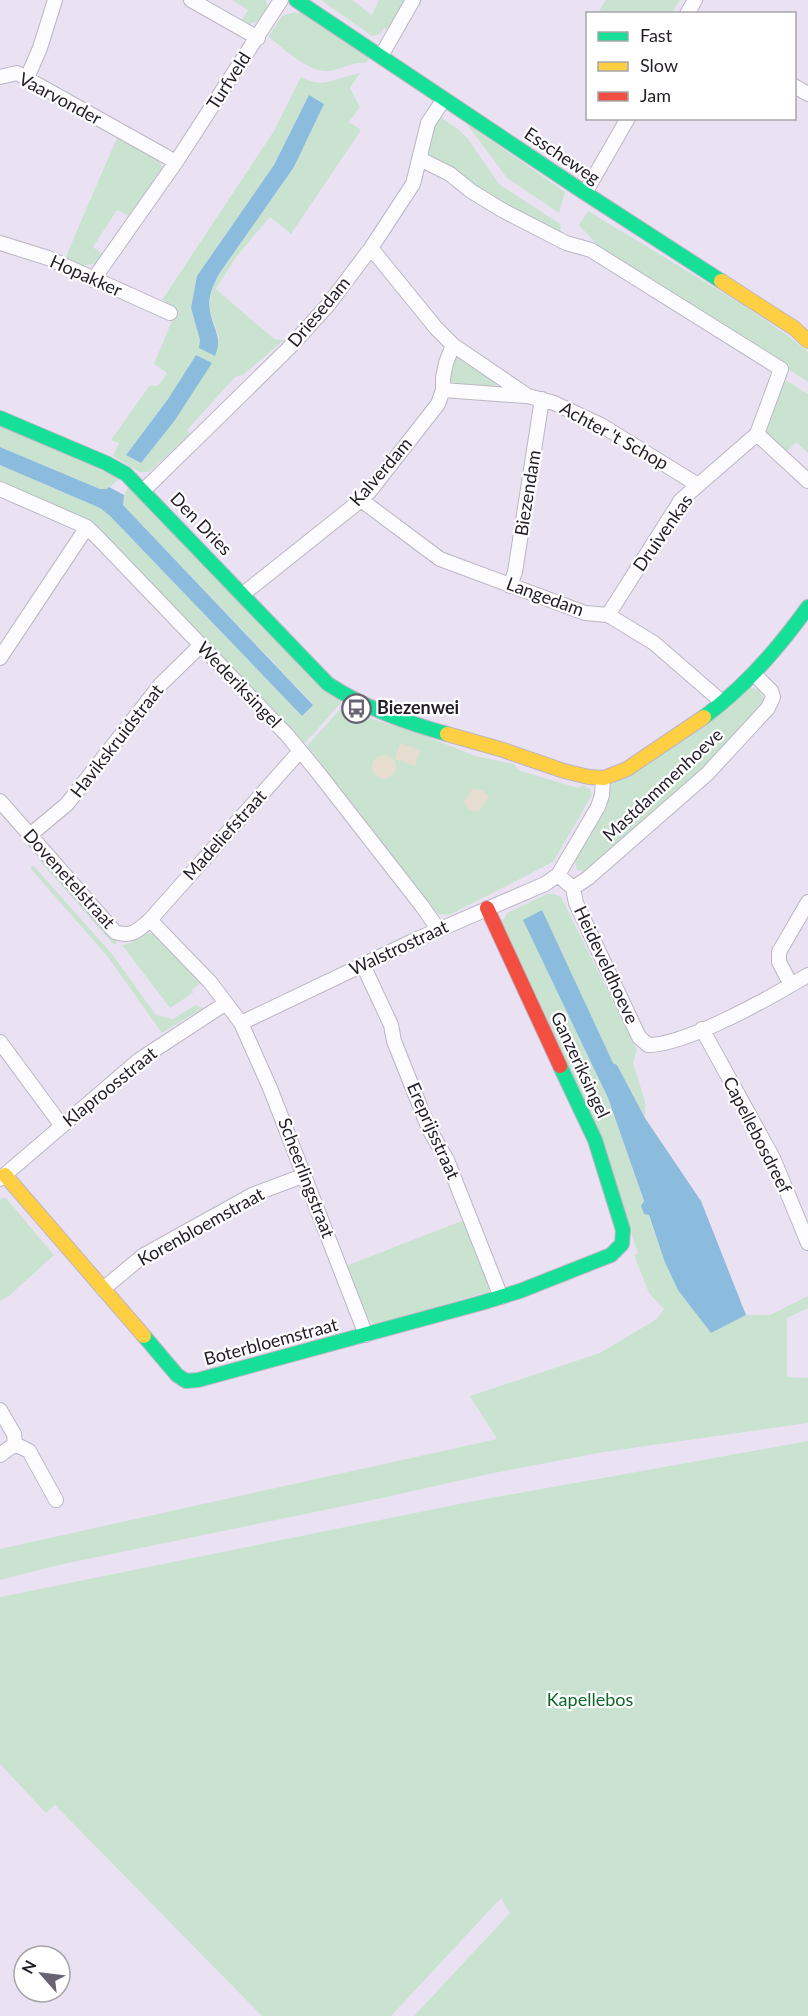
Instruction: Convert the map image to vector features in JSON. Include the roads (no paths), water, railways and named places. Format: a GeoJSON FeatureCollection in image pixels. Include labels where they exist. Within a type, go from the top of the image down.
{"type":"FeatureCollection","features":[{"type":"Feature","properties":{"kind":"street"},"geometry":{"type":"LineString","coordinates":[[27,78],[40,48],[55,0]]}},
{"type":"Feature","properties":{"kind":"street"},"geometry":{"type":"LineString","coordinates":[[190,0],[258,38]]}},
{"type":"Feature","properties":{"kind":"street","name":"Turfveld"},"geometry":{"type":"LineString","coordinates":[[93,280],[176,162],[282,0]]}},
{"type":"Feature","properties":{"kind":"street","name":"Esscheweg"},"geometry":{"type":"LineString","coordinates":[[297,0],[585,193],[794,328],[808,340]]}},
{"type":"Feature","properties":{"kind":"street"},"geometry":{"type":"LineString","coordinates":[[381,56],[413,0]]}},
{"type":"Feature","properties":{"kind":"street","name":"Vaarvonder"},"geometry":{"type":"LineString","coordinates":[[0,77],[17,73],[176,162]]}},
{"type":"Feature","properties":{"kind":"street","name":"Driesedam"},"geometry":{"type":"LineString","coordinates":[[143,491],[288,349],[328,305],[371,248],[413,184],[428,123],[444,99]]}},
{"type":"Feature","properties":{"kind":"street"},"geometry":{"type":"LineString","coordinates":[[585,193],[627,120]]}},
{"type":"Feature","properties":{"kind":"street"},"geometry":{"type":"LineString","coordinates":[[420,159],[450,174],[502,210],[566,243],[591,250],[782,369],[757,434],[808,481]]}},
{"type":"Feature","properties":{"kind":"street","name":"Hopakker"},"geometry":{"type":"LineString","coordinates":[[0,243],[48,258],[170,313]]}},
{"type":"Feature","properties":{"kind":"street","name":"Achter 't Schop"},"geometry":{"type":"LineString","coordinates":[[371,248],[436,328],[453,345],[528,396]]}},
{"type":"Feature","properties":{"kind":"street","name":"Kalverdam"},"geometry":{"type":"LineString","coordinates":[[243,594],[361,500],[438,404],[453,345]]}},
{"type":"Feature","properties":{"kind":"street","name":"Achter 't Schop"},"geometry":{"type":"LineString","coordinates":[[443,390],[528,396],[554,402],[601,425],[698,485]]}},
{"type":"Feature","properties":{"kind":"street","name":"Biezendam"},"geometry":{"type":"LineString","coordinates":[[510,585],[515,572],[542,399]]}},
{"type":"Feature","properties":{"kind":"street","name":"Den Dries"},"geometry":{"type":"LineString","coordinates":[[0,418],[106,463],[126,474],[328,684],[346,697],[362,705],[432,729],[576,773],[603,778]]}},
{"type":"Feature","properties":{"kind":"street","name":"Druivenkas"},"geometry":{"type":"LineString","coordinates":[[608,615],[681,500],[757,434]]}},
{"type":"Feature","properties":{"kind":"street","name":"Wederiksingel"},"geometry":{"type":"LineString","coordinates":[[0,489],[87,527],[300,751],[438,929]]}},
{"type":"Feature","properties":{"kind":"street","name":"Langedam"},"geometry":{"type":"LineString","coordinates":[[361,500],[440,559],[585,613],[608,615],[654,643],[722,702]]}},
{"type":"Feature","properties":{"kind":"street"},"geometry":{"type":"LineString","coordinates":[[0,658],[87,527]]}},
{"type":"Feature","properties":{"kind":"street","name":"Mastdammenhoeve"},"geometry":{"type":"LineString","coordinates":[[558,875],[598,807],[602,795],[603,778],[627,769],[722,702],[754,674],[795,627],[808,607]]}},
{"type":"Feature","properties":{"kind":"street","name":"Havikskruidstraat"},"geometry":{"type":"LineString","coordinates":[[30,835],[67,804],[161,684],[201,645]]}},
{"type":"Feature","properties":{"kind":"street","name":"Mastdammenhoeve"},"geometry":{"type":"LineString","coordinates":[[573,888],[588,878],[707,774],[768,708],[773,697],[771,691],[754,674]]}},
{"type":"Feature","properties":{"kind":"street","name":"Madeliefstraat"},"geometry":{"type":"LineString","coordinates":[[150,920],[300,751]]}},
{"type":"Feature","properties":{"kind":"street","name":"Dovenetelstraat"},"geometry":{"type":"LineString","coordinates":[[0,801],[115,932],[124,935],[135,932],[150,920]]}},
{"type":"Feature","properties":{"kind":"street","name":"Heideveldhoeve"},"geometry":{"type":"LineString","coordinates":[[558,875],[573,888],[576,903],[639,1037],[648,1045],[659,1045],[702,1029],[808,975]]}},
{"type":"Feature","properties":{"kind":"street","name":"Walstrostraat"},"geometry":{"type":"LineString","coordinates":[[241,1023],[438,929],[545,884],[558,875]]}},
{"type":"Feature","properties":{"kind":"street"},"geometry":{"type":"LineString","coordinates":[[791,985],[779,962],[779,952],[808,902]]}},
{"type":"Feature","properties":{"kind":"street","name":"Ganzeriksingel"},"geometry":{"type":"LineString","coordinates":[[487,908],[595,1140],[623,1230],[622,1244]]}},
{"type":"Feature","properties":{"kind":"street"},"geometry":{"type":"LineString","coordinates":[[150,920],[210,982],[241,1023]]}},
{"type":"Feature","properties":{"kind":"street","name":"Ereprijsstraat"},"geometry":{"type":"LineString","coordinates":[[363,965],[391,1025],[394,1041],[429,1129],[447,1160],[501,1297]]}},
{"type":"Feature","properties":{"kind":"street","name":"Klaproosstraat"},"geometry":{"type":"LineString","coordinates":[[3,1177],[139,1060],[226,1003]]}},
{"type":"Feature","properties":{"kind":"street","name":"Scheerlingstraat"},"geometry":{"type":"LineString","coordinates":[[241,1023],[270,1088],[366,1335]]}},
{"type":"Feature","properties":{"kind":"street","name":"Capellebosdreef"},"geometry":{"type":"LineString","coordinates":[[702,1029],[773,1158],[808,1243]]}},
{"type":"Feature","properties":{"kind":"street"},"geometry":{"type":"LineString","coordinates":[[0,1042],[62,1126]]}},
{"type":"Feature","properties":{"kind":"street","name":"Korenbloemstraat"},"geometry":{"type":"LineString","coordinates":[[103,1289],[144,1255],[252,1195],[304,1175]]}},
{"type":"Feature","properties":{"kind":"street","name":"Boterbloemstraat"},"geometry":{"type":"LineString","coordinates":[[3,1177],[177,1376],[186,1382],[209,1378],[501,1297],[611,1255],[622,1244]]}},
{"type":"Feature","properties":{"kind":"street"},"geometry":{"type":"LineString","coordinates":[[0,1410],[14,1434],[15,1444],[12,1449],[0,1455]]}},
{"type":"Feature","properties":{"kind":"street"},"geometry":{"type":"LineString","coordinates":[[15,1444],[29,1451],[56,1500]]}},
{"type":"Feature","properties":{"kind":"water"},"geometry":{"type":"Polygon","coordinates":[[[309,95],[324,104],[294,167],[221,271],[212,290],[209,306],[217,333],[218,343],[215,356],[199,348],[200,340],[191,308],[197,276],[274,165],[309,95]]]}},
{"type":"Feature","properties":{"kind":"water"},"geometry":{"type":"Polygon","coordinates":[[[196,355],[212,363],[175,420],[141,463],[126,455],[168,399],[196,355]]]}},
{"type":"Feature","properties":{"kind":"water"},"geometry":{"type":"Polygon","coordinates":[[[0,447],[100,489],[109,487],[124,495],[123,505],[313,705],[302,716],[110,516],[100,508],[0,465],[0,447]]]}},
{"type":"Feature","properties":{"kind":"water"},"geometry":{"type":"Polygon","coordinates":[[[542,910],[613,1063],[617,1065],[645,1118],[701,1201],[746,1315],[711,1333],[678,1290],[664,1260],[649,1215],[644,1214],[641,1206],[644,1201],[608,1098],[523,920],[542,910]]]}},
{"type":"Feature","properties":{"kind":"place","name":"Biezenwei"},"geometry":{"type":"Point","coordinates":[356,708]}},
{"type":"Feature","properties":{"kind":"park label","name":"Kapellebos"},"geometry":{"type":"Point","coordinates":[590,1700]}}]}
